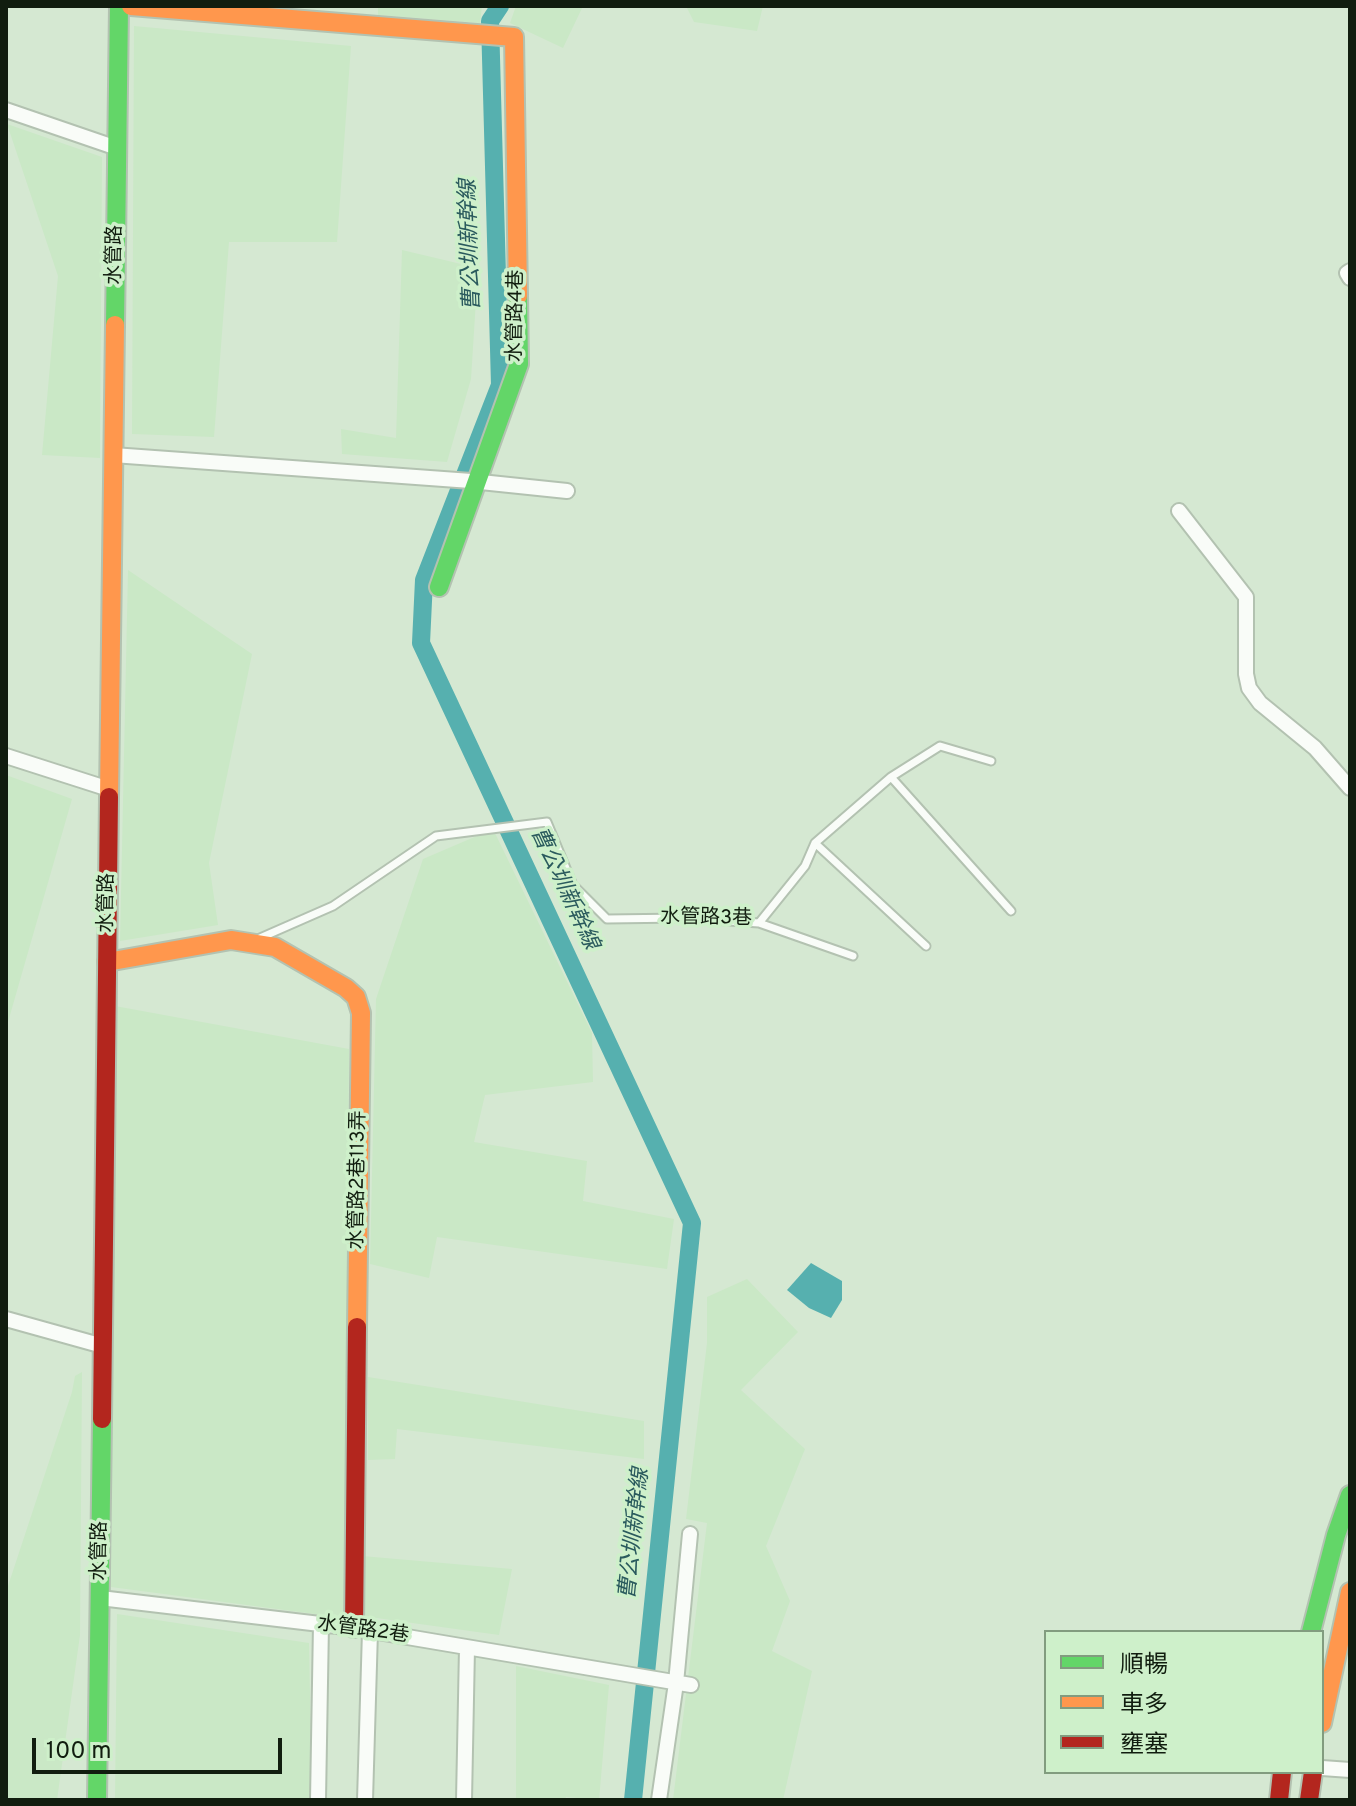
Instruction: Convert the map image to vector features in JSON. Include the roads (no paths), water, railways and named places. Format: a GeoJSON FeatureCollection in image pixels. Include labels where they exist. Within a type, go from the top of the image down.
{"type":"FeatureCollection","features":[{"type":"Feature","properties":{"kind":"street","name":"水管路"},"geometry":{"type":"LineString","coordinates":[[97,1800],[119,6]]}},
{"type":"Feature","properties":{"kind":"street","name":"水管路4巷"},"geometry":{"type":"LineString","coordinates":[[131,6],[510,35],[516,43],[513,84],[519,364],[474,482],[439,587]]}},
{"type":"Feature","properties":{"kind":"street"},"geometry":{"type":"LineString","coordinates":[[6,110],[117,148]]}},
{"type":"Feature","properties":{"kind":"street"},"geometry":{"type":"LineString","coordinates":[[113,455],[447,479],[567,491]]}},
{"type":"Feature","properties":{"kind":"street"},"geometry":{"type":"LineString","coordinates":[[1179,511],[1246,597],[1246,674],[1249,688],[1260,703],[1315,748],[1350,788]]}},
{"type":"Feature","properties":{"kind":"street"},"geometry":{"type":"LineString","coordinates":[[6,756],[109,789]]}},
{"type":"Feature","properties":{"kind":"street","name":"水管路2巷113弄"},"geometry":{"type":"LineString","coordinates":[[107,962],[231,940],[275,947],[346,988],[356,997],[361,1013],[362,1630]]}},
{"type":"Feature","properties":{"kind":"street"},"geometry":{"type":"LineString","coordinates":[[6,1319],[103,1346]]}},
{"type":"Feature","properties":{"kind":"street"},"geometry":{"type":"LineString","coordinates":[[1312,1630],[1336,1535],[1350,1495]]}},
{"type":"Feature","properties":{"kind":"street"},"geometry":{"type":"LineString","coordinates":[[659,1800],[677,1683],[690,1534]]}},
{"type":"Feature","properties":{"kind":"street"},"geometry":{"type":"LineString","coordinates":[[1324,1714],[1350,1592]]}},
{"type":"Feature","properties":{"kind":"street","name":"水管路2巷"},"geometry":{"type":"LineString","coordinates":[[100,1598],[362,1630],[677,1683]]}},
{"type":"Feature","properties":{"kind":"street"},"geometry":{"type":"LineString","coordinates":[[318,1800],[321,1624]]}},
{"type":"Feature","properties":{"kind":"street"},"geometry":{"type":"LineString","coordinates":[[362,1630],[365,1800]]}},
{"type":"Feature","properties":{"kind":"street"},"geometry":{"type":"LineString","coordinates":[[464,1800],[467,1648]]}},
{"type":"Feature","properties":{"kind":"street"},"geometry":{"type":"LineString","coordinates":[[1324,1768],[1350,1770]]}},
{"type":"Feature","properties":{"kind":"street"},"geometry":{"type":"LineString","coordinates":[[1279,1800],[1282,1774]]}},
{"type":"Feature","properties":{"kind":"street"},"geometry":{"type":"LineString","coordinates":[[1309,1800],[1313,1774]]}},
{"type":"Feature","properties":{"kind":"lane","name":"水管路3巷"},"geometry":{"type":"LineString","coordinates":[[249,943],[333,906],[436,836],[544,822],[547,822],[573,885],[607,919],[683,918],[759,923],[805,866],[815,843],[891,777],[940,746],[991,761]]}},
{"type":"Feature","properties":{"kind":"lane"},"geometry":{"type":"LineString","coordinates":[[891,777],[1011,911]]}},
{"type":"Feature","properties":{"kind":"lane"},"geometry":{"type":"LineString","coordinates":[[815,843],[926,946]]}},
{"type":"Feature","properties":{"kind":"lane"},"geometry":{"type":"LineString","coordinates":[[759,923],[853,956]]}},
{"type":"Feature","properties":{"kind":"water"},"geometry":{"type":"Polygon","coordinates":[[[811,1263],[842,1281],[842,1300],[831,1318],[809,1308],[787,1290],[811,1263]]]}},
{"type":"Feature","properties":{"kind":"waterway","name":"曹公圳新幹線"},"geometry":{"type":"LineString","coordinates":[[500,6],[490,21],[500,385],[424,580],[421,643],[692,1223],[633,1800]]}}]}
